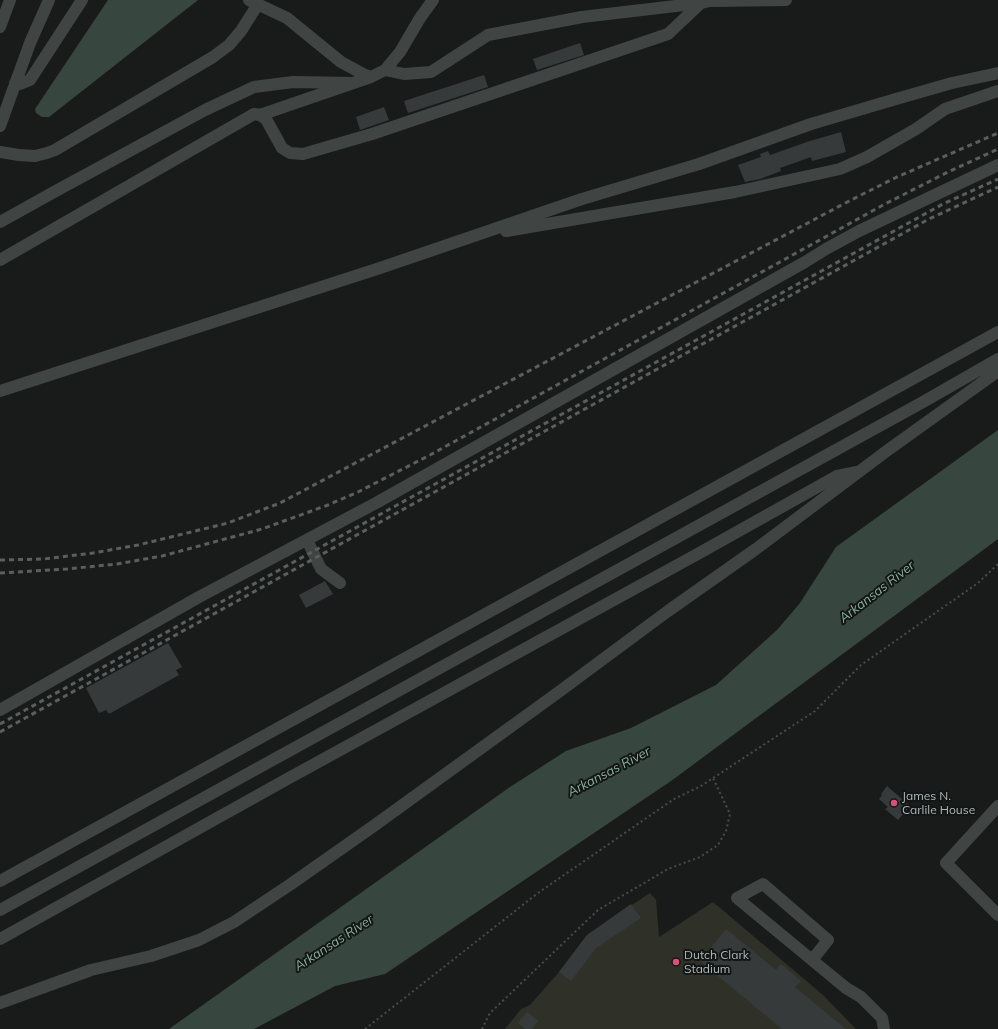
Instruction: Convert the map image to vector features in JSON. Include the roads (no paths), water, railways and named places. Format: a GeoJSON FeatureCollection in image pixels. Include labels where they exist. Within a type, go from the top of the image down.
{"type":"FeatureCollection","features":[{"type":"Feature","properties":{"kind":"street"},"geometry":{"type":"LineString","coordinates":[[0,26],[10,0]]}},
{"type":"Feature","properties":{"kind":"street"},"geometry":{"type":"LineString","coordinates":[[0,126],[39,20],[49,0]]}},
{"type":"Feature","properties":{"kind":"street"},"geometry":{"type":"LineString","coordinates":[[15,83],[20,84],[30,80],[82,0]]}},
{"type":"Feature","properties":{"kind":"street"},"geometry":{"type":"LineString","coordinates":[[260,115],[371,77],[385,70],[400,52],[420,18],[433,0]]}},
{"type":"Feature","properties":{"kind":"street"},"geometry":{"type":"LineString","coordinates":[[385,70],[404,74],[431,72],[488,35],[582,17],[710,1],[786,0]]}},
{"type":"Feature","properties":{"kind":"street"},"geometry":{"type":"LineString","coordinates":[[0,152],[35,156],[54,150],[213,57],[229,45],[241,31],[254,2],[287,18],[341,62],[371,77]]}},
{"type":"Feature","properties":{"kind":"street"},"geometry":{"type":"LineString","coordinates":[[0,260],[254,114],[260,115],[266,119],[282,148],[290,153],[303,154],[372,134],[668,34],[701,3]]}},
{"type":"Feature","properties":{"kind":"street"},"geometry":{"type":"LineString","coordinates":[[0,391],[372,271],[582,199],[699,164],[811,124],[952,83],[998,73]]}},
{"type":"Feature","properties":{"kind":"street"},"geometry":{"type":"LineString","coordinates":[[0,222],[205,110],[254,87],[293,82],[353,83]]}},
{"type":"Feature","properties":{"kind":"street"},"geometry":{"type":"LineString","coordinates":[[473,236],[735,192],[840,169],[867,157],[916,129],[945,109],[998,91]]}},
{"type":"Feature","properties":{"kind":"street"},"geometry":{"type":"LineString","coordinates":[[0,710],[199,597],[376,503],[859,231],[998,165]]}},
{"type":"Feature","properties":{"kind":"street"},"geometry":{"type":"LineString","coordinates":[[0,881],[998,332]]}},
{"type":"Feature","properties":{"kind":"street"},"geometry":{"type":"LineString","coordinates":[[0,910],[923,402],[998,359]]}},
{"type":"Feature","properties":{"kind":"street"},"geometry":{"type":"LineString","coordinates":[[0,1003],[90,970],[151,956],[199,940],[234,922],[375,825],[556,694],[668,610],[756,549],[858,472],[998,371]]}},
{"type":"Feature","properties":{"kind":"street"},"geometry":{"type":"LineString","coordinates":[[0,939],[837,476],[858,472]]}},
{"type":"Feature","properties":{"kind":"street"},"geometry":{"type":"LineString","coordinates":[[307,540],[321,569],[340,583]]}},
{"type":"Feature","properties":{"kind":"street"},"geometry":{"type":"LineString","coordinates":[[998,806],[946,863],[998,914]]}},
{"type":"Feature","properties":{"kind":"street"},"geometry":{"type":"LineString","coordinates":[[812,960],[828,940],[763,884],[737,898],[812,960],[846,988],[861,997],[882,1018],[884,1029]]}},
{"type":"Feature","properties":{"kind":"water"},"geometry":{"type":"Polygon","coordinates":[[[108,0],[198,0],[49,117],[42,117],[36,113],[35,109],[108,0]]]}},
{"type":"Feature","properties":{"kind":"water","name":"Arkansas River"},"geometry":{"type":"Polygon","coordinates":[[[998,430],[998,539],[671,781],[385,974],[335,986],[254,1029],[169,1029],[510,787],[566,751],[631,728],[716,685],[777,630],[800,603],[836,547],[998,430]]]}},
{"type":"Feature","properties":{"kind":"railway"},"geometry":{"type":"LineString","coordinates":[[0,560],[44,559],[93,553],[138,545],[228,523],[280,503],[851,200],[897,177],[998,133]]}},
{"type":"Feature","properties":{"kind":"railway"},"geometry":{"type":"LineString","coordinates":[[0,573],[117,564],[162,556],[262,529],[328,505],[358,492],[430,455],[885,204],[948,172],[998,149]]}},
{"type":"Feature","properties":{"kind":"railway"},"geometry":{"type":"LineString","coordinates":[[0,724],[943,204],[998,179]]}},
{"type":"Feature","properties":{"kind":"railway"},"geometry":{"type":"LineString","coordinates":[[0,732],[929,219],[998,187]]}},
{"type":"Feature","properties":{"kind":"place","name":"James N. Carlile House"},"geometry":{"type":"Point","coordinates":[894,803]}},
{"type":"Feature","properties":{"kind":"place","name":"Dutch Clark Stadium"},"geometry":{"type":"Point","coordinates":[676,962]}}]}
